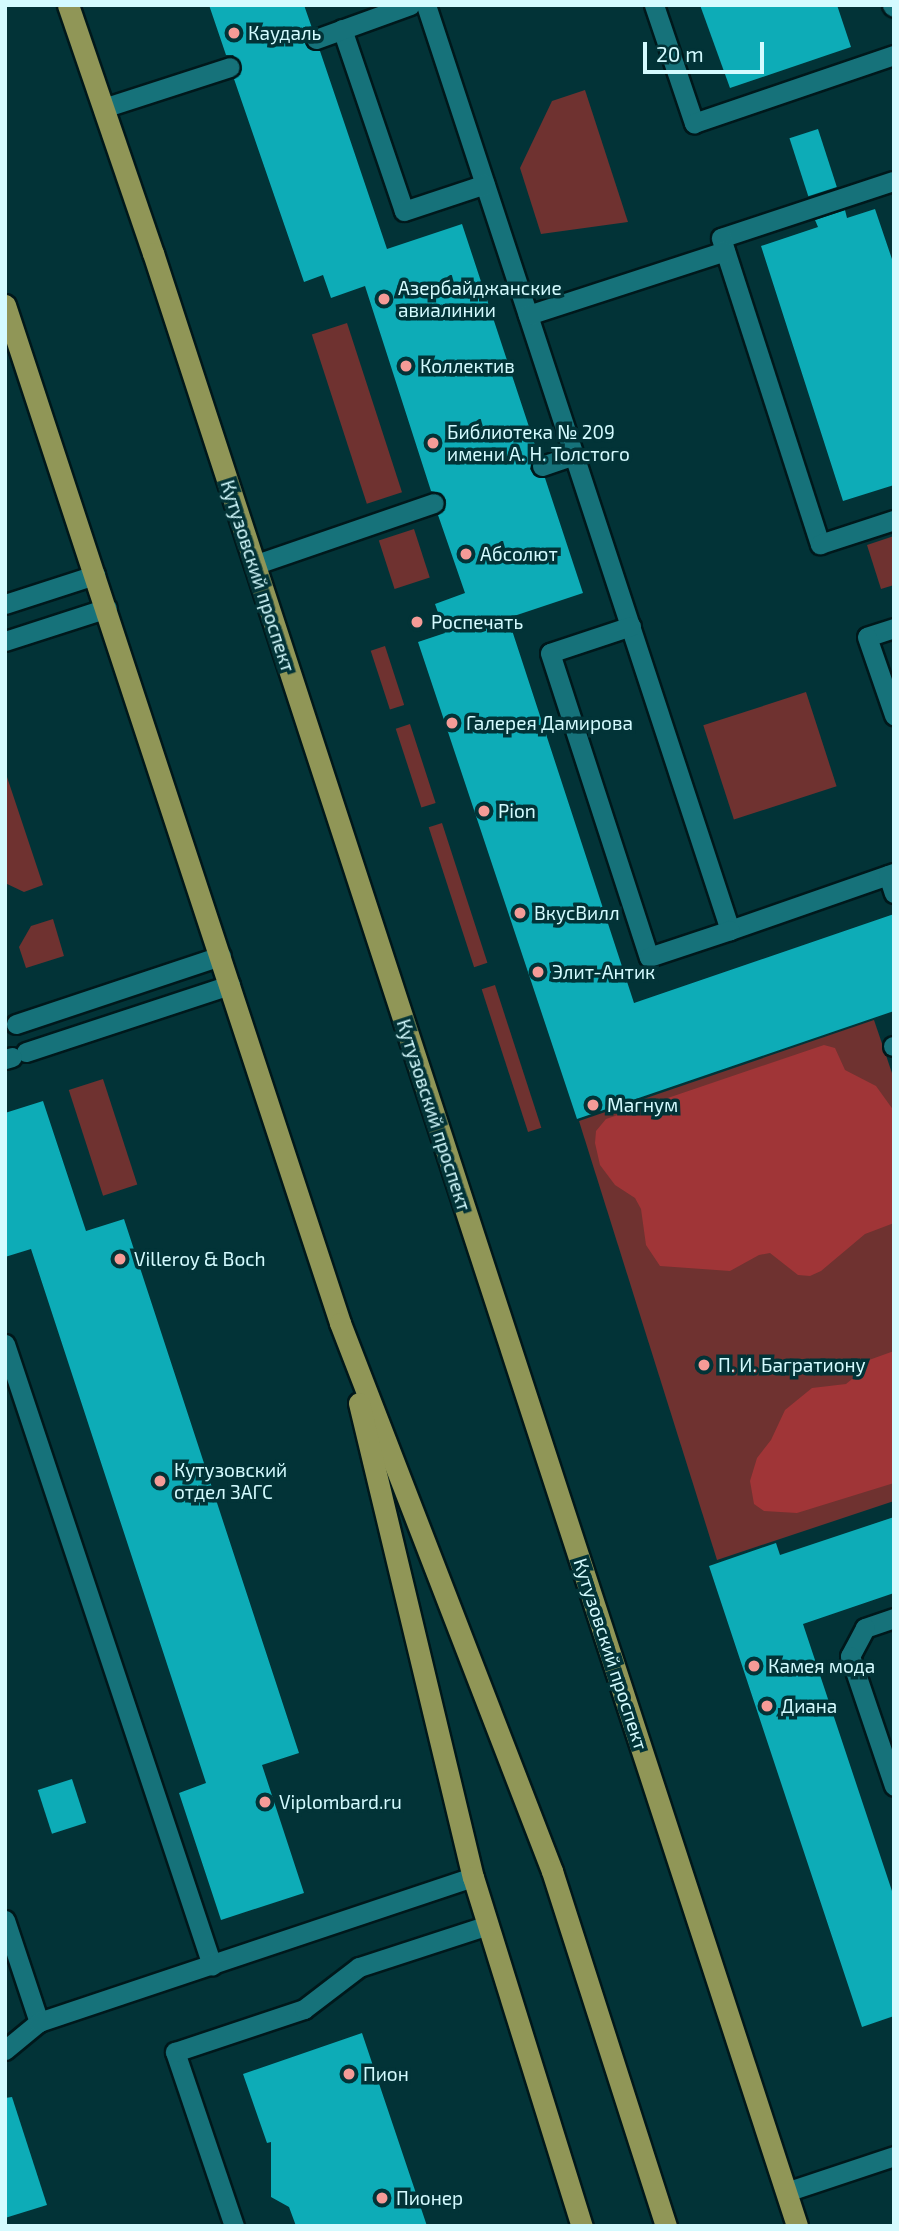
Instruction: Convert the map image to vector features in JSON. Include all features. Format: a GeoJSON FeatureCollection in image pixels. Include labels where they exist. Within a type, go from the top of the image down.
{"type":"FeatureCollection","features":[{"type":"Feature","properties":{"kind":"main road","name":"Кутузовский проспект"},"geometry":{"type":"LineString","coordinates":[[68,5],[797,2226]]}},
{"type":"Feature","properties":{"kind":"main road"},"geometry":{"type":"LineString","coordinates":[[5,305],[107,608],[340,1323],[552,1871],[666,2226]]}},
{"type":"Feature","properties":{"kind":"main road"},"geometry":{"type":"LineString","coordinates":[[340,1323],[473,1877],[582,2226]]}},
{"type":"Feature","properties":{"kind":"lane"},"geometry":{"type":"LineString","coordinates":[[316,39],[410,5]]}},
{"type":"Feature","properties":{"kind":"lane"},"geometry":{"type":"LineString","coordinates":[[426,5],[730,930]]}},
{"type":"Feature","properties":{"kind":"lane"},"geometry":{"type":"LineString","coordinates":[[654,5],[694,123],[894,55]]}},
{"type":"Feature","properties":{"kind":"lane"},"geometry":{"type":"LineString","coordinates":[[342,29],[404,211],[485,184]]}},
{"type":"Feature","properties":{"kind":"lane"},"geometry":{"type":"LineString","coordinates":[[103,108],[230,67]]}},
{"type":"Feature","properties":{"kind":"lane"},"geometry":{"type":"LineString","coordinates":[[893,181],[721,238],[820,544],[894,520]]}},
{"type":"Feature","properties":{"kind":"lane"},"geometry":{"type":"LineString","coordinates":[[528,316],[725,251]]}},
{"type":"Feature","properties":{"kind":"lane"},"geometry":{"type":"LineString","coordinates":[[542,466],[574,455]]}},
{"type":"Feature","properties":{"kind":"lane"},"geometry":{"type":"LineString","coordinates":[[254,565],[434,503]]}},
{"type":"Feature","properties":{"kind":"lane"},"geometry":{"type":"LineString","coordinates":[[5,604],[96,575]]}},
{"type":"Feature","properties":{"kind":"lane"},"geometry":{"type":"LineString","coordinates":[[5,641],[107,608]]}},
{"type":"Feature","properties":{"kind":"lane"},"geometry":{"type":"LineString","coordinates":[[631,626],[550,653],[649,957],[892,881]]}},
{"type":"Feature","properties":{"kind":"lane"},"geometry":{"type":"LineString","coordinates":[[894,628],[867,636],[894,715]]}},
{"type":"Feature","properties":{"kind":"lane"},"geometry":{"type":"LineString","coordinates":[[16,1024],[221,956]]}},
{"type":"Feature","properties":{"kind":"lane"},"geometry":{"type":"LineString","coordinates":[[14,1056],[230,985]]}},
{"type":"Feature","properties":{"kind":"lane"},"geometry":{"type":"LineString","coordinates":[[5,1344],[212,1965]]}},
{"type":"Feature","properties":{"kind":"lane"},"geometry":{"type":"LineString","coordinates":[[894,1618],[865,1628],[850,1656],[894,1786]]}},
{"type":"Feature","properties":{"kind":"lane"},"geometry":{"type":"LineString","coordinates":[[5,2050],[39,2022],[473,1877]]}},
{"type":"Feature","properties":{"kind":"lane"},"geometry":{"type":"LineString","coordinates":[[5,1920],[39,2022]]}},
{"type":"Feature","properties":{"kind":"lane"},"geometry":{"type":"LineString","coordinates":[[234,2226],[175,2052],[304,2010],[359,1967],[488,1925]]}},
{"type":"Feature","properties":{"kind":"lane"},"geometry":{"type":"LineString","coordinates":[[786,2192],[894,2156]]}},
{"type":"Feature","properties":{"kind":"shaded area"},"geometry":{"type":"Polygon","coordinates":[[[585,90],[628,222],[541,234],[520,168],[552,101],[585,90]]]}},
{"type":"Feature","properties":{"kind":"shaded area"},"geometry":{"type":"Polygon","coordinates":[[[347,323],[402,492],[367,504],[312,334],[347,323]]]}},
{"type":"Feature","properties":{"kind":"shaded area"},"geometry":{"type":"Polygon","coordinates":[[[414,529],[430,578],[395,589],[379,540],[414,529]]]}},
{"type":"Feature","properties":{"kind":"shaded area"},"geometry":{"type":"Polygon","coordinates":[[[894,536],[894,585],[881,589],[867,545],[894,536]]]}},
{"type":"Feature","properties":{"kind":"shaded area"},"geometry":{"type":"Polygon","coordinates":[[[385,646],[404,705],[390,710],[371,651],[385,646]]]}},
{"type":"Feature","properties":{"kind":"shaded area"},"geometry":{"type":"Polygon","coordinates":[[[806,692],[837,786],[734,820],[703,725],[806,692]]]}},
{"type":"Feature","properties":{"kind":"shaded area"},"geometry":{"type":"Polygon","coordinates":[[[410,724],[436,803],[421,808],[396,729],[410,724]]]}},
{"type":"Feature","properties":{"kind":"shaded area"},"geometry":{"type":"Polygon","coordinates":[[[5,771],[43,885],[24,892],[5,883],[5,771]]]}},
{"type":"Feature","properties":{"kind":"shaded area"},"geometry":{"type":"Polygon","coordinates":[[[442,823],[487,963],[474,967],[429,827],[442,823]]]}},
{"type":"Feature","properties":{"kind":"shaded area"},"geometry":{"type":"Polygon","coordinates":[[[53,919],[64,956],[26,968],[19,947],[31,926],[53,919]]]}},
{"type":"Feature","properties":{"kind":"shaded area"},"geometry":{"type":"Polygon","coordinates":[[[495,985],[541,1128],[528,1132],[482,989],[495,985]]]}},
{"type":"Feature","properties":{"kind":"shaded area"},"geometry":{"type":"Polygon","coordinates":[[[874,1020],[894,1079],[894,1501],[717,1560],[579,1121],[874,1020]]]}},
{"type":"Feature","properties":{"kind":"shaded area"},"geometry":{"type":"Polygon","coordinates":[[[824,1045],[835,1048],[845,1070],[876,1086],[894,1111],[894,1223],[865,1234],[821,1271],[810,1276],[798,1275],[770,1253],[759,1255],[730,1271],[660,1266],[646,1245],[641,1209],[635,1198],[615,1185],[600,1165],[595,1143],[596,1131],[606,1119],[824,1045]]]}},
{"type":"Feature","properties":{"kind":"shaded area"},"geometry":{"type":"Polygon","coordinates":[[[103,1079],[137,1185],[103,1196],[69,1090],[103,1079]]]}},
{"type":"Feature","properties":{"kind":"shaded area"},"geometry":{"type":"Polygon","coordinates":[[[894,1351],[894,1483],[797,1513],[764,1511],[754,1504],[750,1481],[757,1458],[771,1440],[785,1410],[812,1388],[846,1384],[863,1370],[869,1360],[894,1351]]]}},
{"type":"Feature","properties":{"kind":"building"},"geometry":{"type":"Polygon","coordinates":[[[209,5],[304,5],[312,28],[306,32],[304,42],[309,49],[320,51],[387,249],[462,224],[538,454],[532,459],[530,469],[535,476],[545,478],[583,593],[508,618],[634,1003],[894,914],[894,1011],[577,1119],[418,642],[445,633],[435,604],[465,593],[438,515],[444,510],[446,500],[441,493],[431,491],[365,286],[331,298],[323,275],[304,282],[234,79],[242,70],[241,63],[233,55],[226,55],[209,5]]]}},
{"type":"Feature","properties":{"kind":"building"},"geometry":{"type":"Polygon","coordinates":[[[700,5],[837,5],[851,47],[730,88],[700,5]]]}},
{"type":"Feature","properties":{"kind":"building"},"geometry":{"type":"Polygon","coordinates":[[[818,129],[837,187],[808,196],[789,138],[818,129]]]}},
{"type":"Feature","properties":{"kind":"building"},"geometry":{"type":"Polygon","coordinates":[[[875,209],[894,265],[894,485],[843,501],[761,246],[818,227],[815,220],[845,210],[847,218],[875,209]]]}},
{"type":"Feature","properties":{"kind":"building"},"geometry":{"type":"Polygon","coordinates":[[[43,1101],[86,1231],[124,1219],[299,1753],[262,1765],[304,1893],[221,1920],[179,1793],[206,1783],[31,1249],[5,1257],[5,1113],[43,1101]]]}},
{"type":"Feature","properties":{"kind":"building"},"geometry":{"type":"Polygon","coordinates":[[[894,1517],[894,1593],[803,1624],[894,1897],[894,2016],[862,2027],[709,1566],[776,1543],[780,1555],[894,1517]]]}},
{"type":"Feature","properties":{"kind":"building"},"geometry":{"type":"Polygon","coordinates":[[[72,1779],[86,1823],[52,1834],[38,1790],[72,1779]]]}},
{"type":"Feature","properties":{"kind":"building"},"geometry":{"type":"Polygon","coordinates":[[[362,2033],[427,2226],[296,2226],[289,2207],[271,2197],[271,2142],[267,2143],[243,2074],[362,2033]]]}},
{"type":"Feature","properties":{"kind":"building"},"geometry":{"type":"Polygon","coordinates":[[[12,2097],[47,2205],[5,2218],[5,2098],[12,2097]]]}},
{"type":"Feature","properties":{"kind":"place","name":"Каудаль"},"geometry":{"type":"Point","coordinates":[234,33]}},
{"type":"Feature","properties":{"kind":"place","name":"Азербайджанские авиалинии"},"geometry":{"type":"Point","coordinates":[384,299]}},
{"type":"Feature","properties":{"kind":"place","name":"Коллектив"},"geometry":{"type":"Point","coordinates":[406,366]}},
{"type":"Feature","properties":{"kind":"place","name":"Библиотека № 209 имени А. Н. Толстого"},"geometry":{"type":"Point","coordinates":[433,443]}},
{"type":"Feature","properties":{"kind":"place","name":"Абсолют"},"geometry":{"type":"Point","coordinates":[466,554]}},
{"type":"Feature","properties":{"kind":"place","name":"Роспечать"},"geometry":{"type":"Point","coordinates":[417,622]}},
{"type":"Feature","properties":{"kind":"place","name":"Галерея Дамирова"},"geometry":{"type":"Point","coordinates":[452,723]}},
{"type":"Feature","properties":{"kind":"place","name":"Pion"},"geometry":{"type":"Point","coordinates":[484,811]}},
{"type":"Feature","properties":{"kind":"place","name":"ВкусВилл"},"geometry":{"type":"Point","coordinates":[520,913]}},
{"type":"Feature","properties":{"kind":"place","name":"Элит-Антик"},"geometry":{"type":"Point","coordinates":[538,972]}},
{"type":"Feature","properties":{"kind":"place","name":"Магнум"},"geometry":{"type":"Point","coordinates":[593,1105]}},
{"type":"Feature","properties":{"kind":"place","name":"Villeroy & Boch"},"geometry":{"type":"Point","coordinates":[120,1259]}},
{"type":"Feature","properties":{"kind":"place","name":"П. И. Багратиону"},"geometry":{"type":"Point","coordinates":[704,1365]}},
{"type":"Feature","properties":{"kind":"place","name":"Кутузовский отдел ЗАГС"},"geometry":{"type":"Point","coordinates":[160,1481]}},
{"type":"Feature","properties":{"kind":"place","name":"Камея мода"},"geometry":{"type":"Point","coordinates":[754,1666]}},
{"type":"Feature","properties":{"kind":"place","name":"Диана"},"geometry":{"type":"Point","coordinates":[767,1706]}},
{"type":"Feature","properties":{"kind":"place","name":"Viplombard.ru"},"geometry":{"type":"Point","coordinates":[265,1802]}},
{"type":"Feature","properties":{"kind":"place","name":"Пион"},"geometry":{"type":"Point","coordinates":[349,2074]}},
{"type":"Feature","properties":{"kind":"place","name":"Пионер"},"geometry":{"type":"Point","coordinates":[382,2198]}}]}
